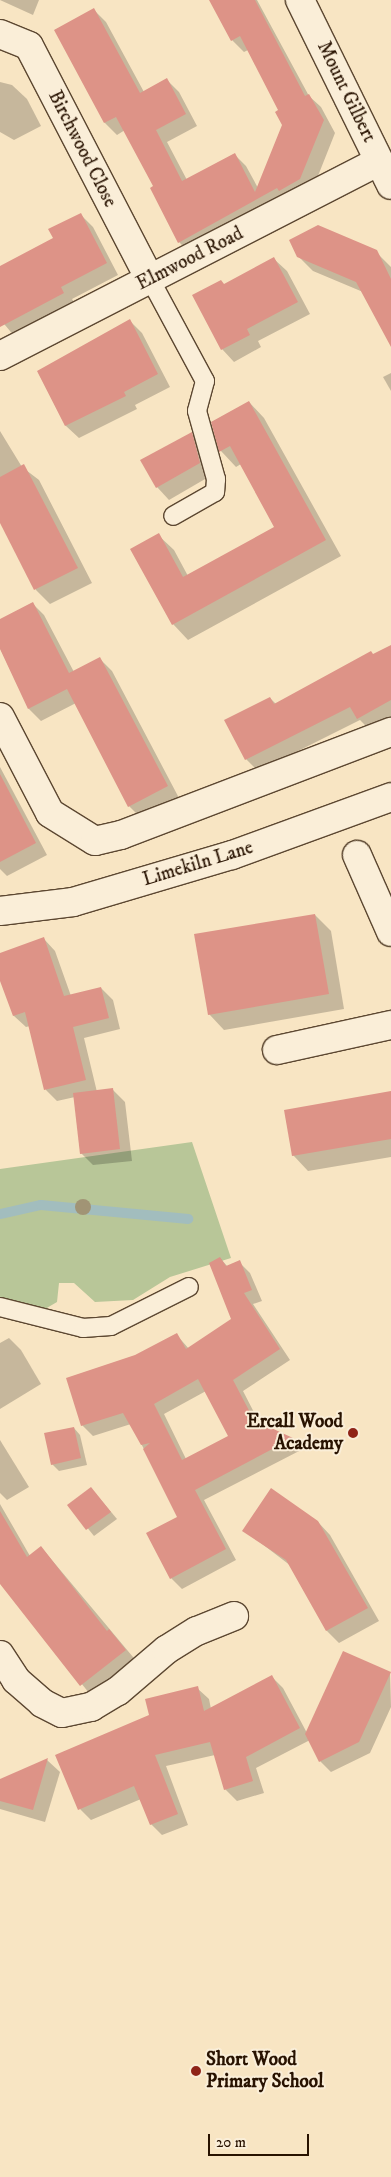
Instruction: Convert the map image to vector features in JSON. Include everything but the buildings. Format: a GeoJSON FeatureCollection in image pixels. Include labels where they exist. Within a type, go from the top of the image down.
{"type":"FeatureCollection","features":[{"type":"Feature","properties":{"kind":"street","name":"Mount Gilbert"},"geometry":{"type":"LineString","coordinates":[[300,0],[385,173]]}},
{"type":"Feature","properties":{"kind":"street","name":"Birchwood Close"},"geometry":{"type":"LineString","coordinates":[[0,34],[29,46],[150,279]]}},
{"type":"Feature","properties":{"kind":"street","name":"Elmwood Road"},"geometry":{"type":"LineString","coordinates":[[0,356],[150,279],[385,173]]}},
{"type":"Feature","properties":{"kind":"street"},"geometry":{"type":"LineString","coordinates":[[0,717],[50,813],[95,841],[121,835],[391,732]]}},
{"type":"Feature","properties":{"kind":"street","name":"Limekiln Lane"},"geometry":{"type":"LineString","coordinates":[[0,911],[73,902],[232,856],[391,797]]}},
{"type":"Feature","properties":{"kind":"street"},"geometry":{"type":"LineString","coordinates":[[357,855],[391,932]]}},
{"type":"Feature","properties":{"kind":"street"},"geometry":{"type":"LineString","coordinates":[[278,1050],[391,1028]]}},
{"type":"Feature","properties":{"kind":"street"},"geometry":{"type":"LineString","coordinates":[[0,1655],[16,1680],[42,1703],[62,1713],[91,1707],[118,1691],[166,1650],[197,1630],[234,1616]]}},
{"type":"Feature","properties":{"kind":"lane"},"geometry":{"type":"LineString","coordinates":[[150,279],[206,381],[197,411],[216,479],[215,492],[173,516]]}},
{"type":"Feature","properties":{"kind":"lane"},"geometry":{"type":"LineString","coordinates":[[0,1307],[82,1328],[111,1326],[189,1287]]}},
{"type":"Feature","properties":{"kind":"green space"},"geometry":{"type":"Polygon","coordinates":[[[192,1142],[231,1258],[170,1277],[133,1300],[95,1302],[74,1283],[59,1283],[57,1302],[45,1309],[0,1298],[0,1169],[192,1142]]]}},
{"type":"Feature","properties":{"kind":"waterway"},"geometry":{"type":"LineString","coordinates":[[0,1214],[41,1205],[188,1219]]}},
{"type":"Feature","properties":{"kind":"place","name":"Ercall Wood Academy"},"geometry":{"type":"Point","coordinates":[353,1433]}},
{"type":"Feature","properties":{"kind":"place","name":"Short Wood Primary School"},"geometry":{"type":"Point","coordinates":[196,2071]}}]}
